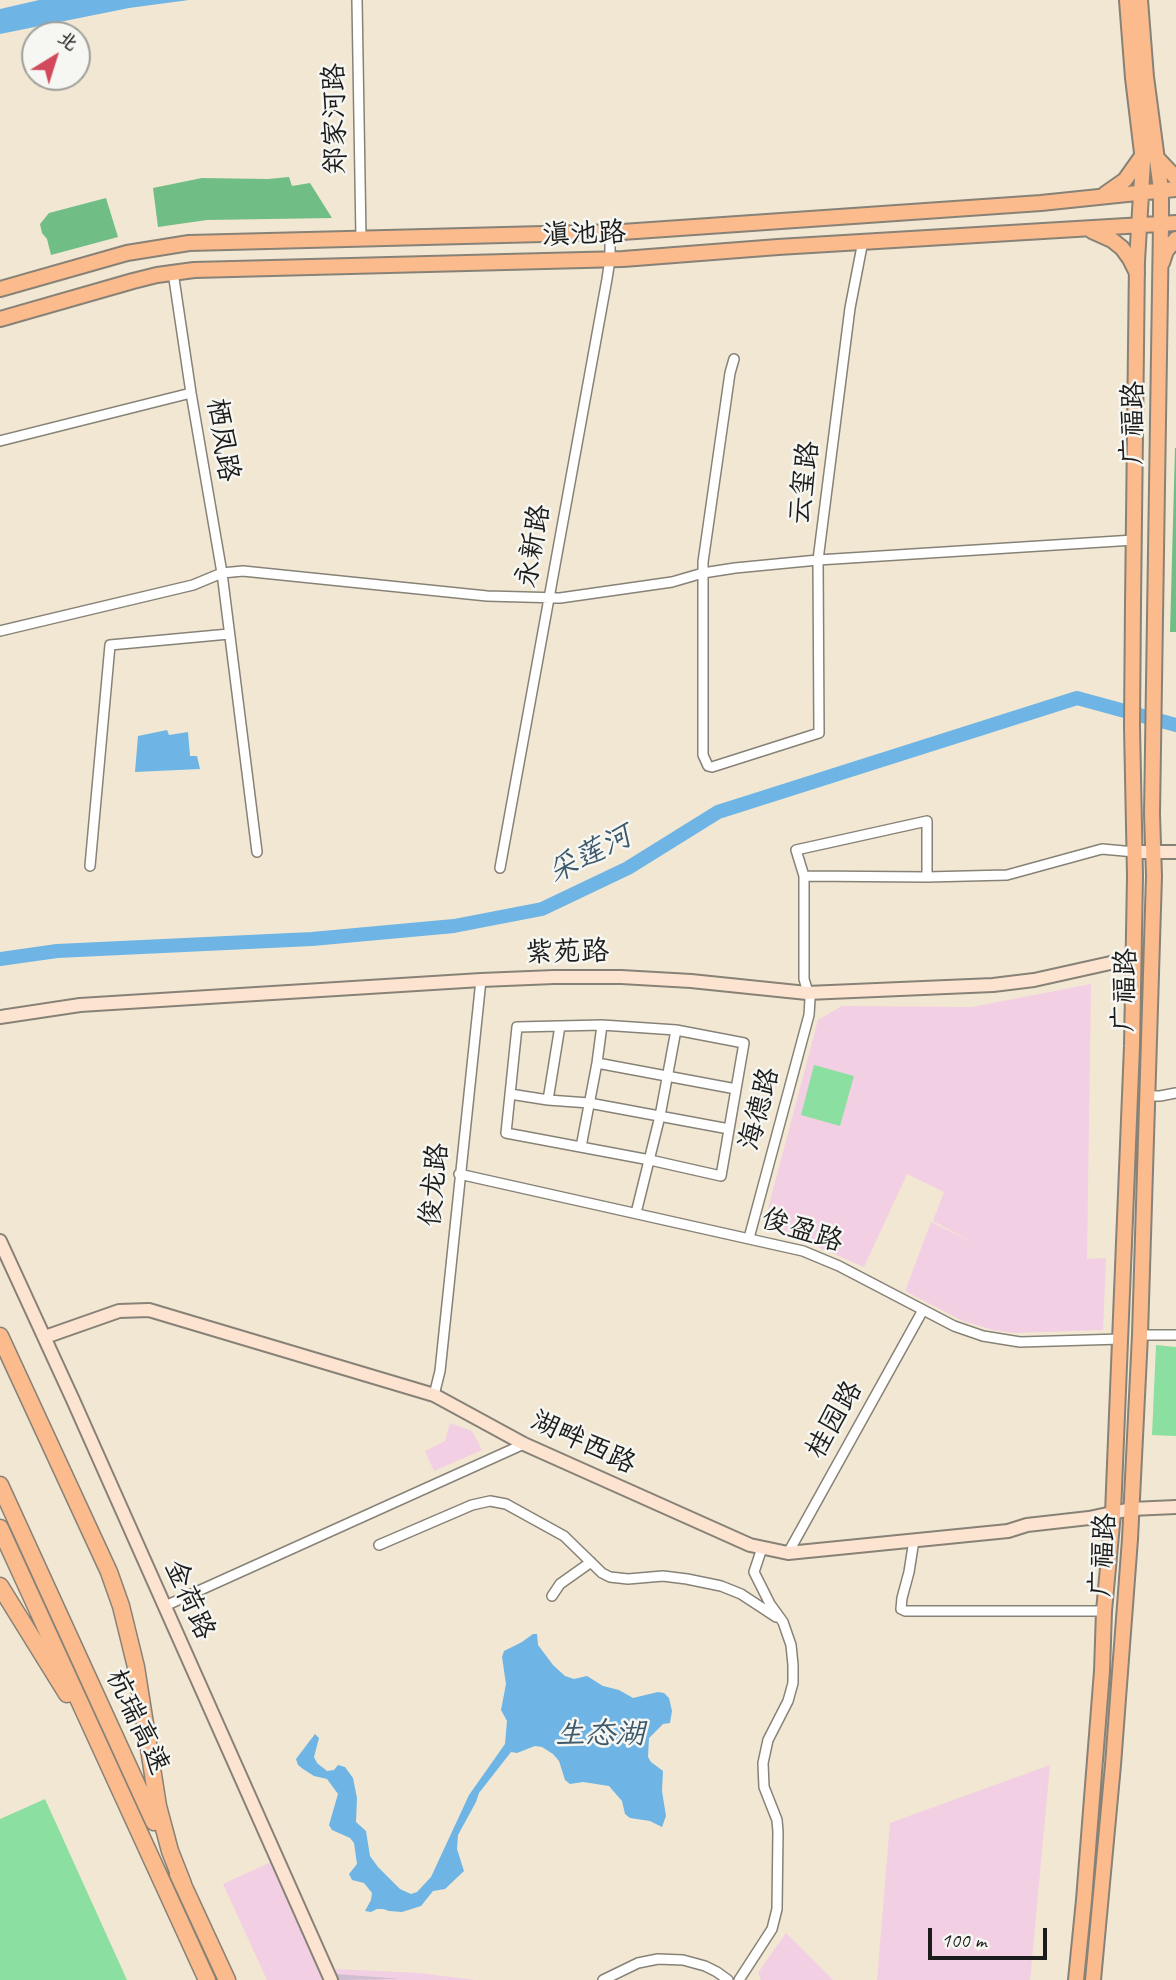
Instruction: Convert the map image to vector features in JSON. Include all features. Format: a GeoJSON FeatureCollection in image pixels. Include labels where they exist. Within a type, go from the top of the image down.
{"type":"FeatureCollection","features":[{"type":"Feature","properties":{"kind":"highway"},"geometry":{"type":"LineString","coordinates":[[0,1336],[109,1572],[121,1606],[136,1667],[158,1806],[180,1877]]}},
{"type":"Feature","properties":{"kind":"highway","name":"杭瑞高速"},"geometry":{"type":"LineString","coordinates":[[0,1485],[227,1980]]}},
{"type":"Feature","properties":{"kind":"highway","name":"杭瑞高速"},"geometry":{"type":"LineString","coordinates":[[0,1528],[208,1980]]}},
{"type":"Feature","properties":{"kind":"highway"},"geometry":{"type":"LineString","coordinates":[[0,1586],[79,1714],[121,1791]]}},
{"type":"Feature","properties":{"kind":"main road","name":"广福路"},"geometry":{"type":"LineString","coordinates":[[1093,1980],[1113,1765],[1140,1335],[1153,853],[1160,267],[1169,223],[1149,155],[1133,78],[1127,0]]}},
{"type":"Feature","properties":{"kind":"main road","name":"广福路"},"geometry":{"type":"LineString","coordinates":[[1076,1980],[1086,1887],[1113,1513],[1132,1046],[1135,852],[1132,726],[1138,274],[1142,192],[1149,155],[1140,0]]}},
{"type":"Feature","properties":{"kind":"main road"},"geometry":{"type":"LineString","coordinates":[[1101,196],[1125,180],[1149,155],[1176,178]]}},
{"type":"Feature","properties":{"kind":"main road","name":"滇池路"},"geometry":{"type":"LineString","coordinates":[[0,289],[127,253],[189,243],[610,232],[1041,203],[1176,189]]}},
{"type":"Feature","properties":{"kind":"main road","name":"滇池路"},"geometry":{"type":"LineString","coordinates":[[0,319],[173,272],[610,259],[1169,223]]}},
{"type":"Feature","properties":{"kind":"main road"},"geometry":{"type":"LineString","coordinates":[[1087,229],[1112,240],[1122,248],[1138,274]]}},
{"type":"Feature","properties":{"kind":"main road"},"geometry":{"type":"LineString","coordinates":[[1160,267],[1176,239]]}},
{"type":"Feature","properties":{"kind":"street","name":"郑家河路"},"geometry":{"type":"LineString","coordinates":[[357,0],[360,238]]}},
{"type":"Feature","properties":{"kind":"street","name":"永新路"},"geometry":{"type":"LineString","coordinates":[[500,868],[610,259],[610,232]]}},
{"type":"Feature","properties":{"kind":"street","name":"云玺路"},"geometry":{"type":"LineString","coordinates":[[703,573],[703,755],[708,766],[742,759],[819,733],[818,560],[850,308],[863,241]]}},
{"type":"Feature","properties":{"kind":"street","name":"栖凤路"},"geometry":{"type":"LineString","coordinates":[[173,272],[222,573],[257,852]]}},
{"type":"Feature","properties":{"kind":"street"},"geometry":{"type":"LineString","coordinates":[[703,573],[721,428],[734,359]]}},
{"type":"Feature","properties":{"kind":"street"},"geometry":{"type":"LineString","coordinates":[[0,441],[191,393]]}},
{"type":"Feature","properties":{"kind":"street"},"geometry":{"type":"LineString","coordinates":[[0,631],[192,585],[222,573],[243,571],[487,596],[560,598],[672,582],[735,568],[818,560],[1134,540]]}},
{"type":"Feature","properties":{"kind":"street"},"geometry":{"type":"LineString","coordinates":[[90,866],[110,645],[229,634]]}},
{"type":"Feature","properties":{"kind":"street","name":"海德路"},"geometry":{"type":"LineString","coordinates":[[749,1238],[809,1015],[810,999],[804,979],[804,876],[796,850],[927,821],[927,877]]}},
{"type":"Feature","properties":{"kind":"street"},"geometry":{"type":"LineString","coordinates":[[804,876],[1007,875],[1102,849],[1176,852]]}},
{"type":"Feature","properties":{"kind":"street","name":"紫苑路"},"geometry":{"type":"LineString","coordinates":[[0,1017],[80,1005],[481,980],[621,977],[807,993],[1013,984],[1133,958]]}},
{"type":"Feature","properties":{"kind":"street","name":"俊龙路"},"geometry":{"type":"LineString","coordinates":[[434,1395],[440,1371],[481,980]]}},
{"type":"Feature","properties":{"kind":"street"},"geometry":{"type":"LineString","coordinates":[[580,1147],[602,1025]]}},
{"type":"Feature","properties":{"kind":"street"},"geometry":{"type":"LineString","coordinates":[[602,1025],[676,1030],[744,1043],[721,1176],[506,1133],[517,1027],[602,1025]]}},
{"type":"Feature","properties":{"kind":"street"},"geometry":{"type":"LineString","coordinates":[[548,1100],[560,1026]]}},
{"type":"Feature","properties":{"kind":"street"},"geometry":{"type":"LineString","coordinates":[[636,1213],[660,1116],[676,1030]]}},
{"type":"Feature","properties":{"kind":"street"},"geometry":{"type":"LineString","coordinates":[[597,1063],[736,1089]]}},
{"type":"Feature","properties":{"kind":"street"},"geometry":{"type":"LineString","coordinates":[[1147,1096],[1176,1093]]}},
{"type":"Feature","properties":{"kind":"street"},"geometry":{"type":"LineString","coordinates":[[510,1094],[589,1103],[729,1129]]}},
{"type":"Feature","properties":{"kind":"street","name":"俊盈路"},"geometry":{"type":"LineString","coordinates":[[459,1174],[792,1248],[820,1257],[972,1334],[1002,1340],[1046,1342],[1121,1339]]}},
{"type":"Feature","properties":{"kind":"street","name":"金荷路"},"geometry":{"type":"LineString","coordinates":[[0,1241],[331,1980]]}},
{"type":"Feature","properties":{"kind":"street","name":"湖畔西路"},"geometry":{"type":"LineString","coordinates":[[45,1338],[119,1311],[149,1310],[434,1395],[524,1444],[750,1545],[788,1553],[1008,1531],[1027,1525],[1131,1509],[1176,1507]]}},
{"type":"Feature","properties":{"kind":"street","name":"桂园路"},"geometry":{"type":"LineString","coordinates":[[788,1553],[923,1310]]}},
{"type":"Feature","properties":{"kind":"street"},"geometry":{"type":"LineString","coordinates":[[1140,1335],[1176,1335]]}},
{"type":"Feature","properties":{"kind":"street"},"geometry":{"type":"LineString","coordinates":[[165,1606],[524,1444]]}},
{"type":"Feature","properties":{"kind":"street"},"geometry":{"type":"LineString","coordinates":[[379,1545],[472,1505],[490,1501],[506,1504],[564,1536],[602,1573],[610,1577],[628,1579],[663,1576],[687,1578],[721,1586],[741,1594],[783,1622]]}},
{"type":"Feature","properties":{"kind":"street"},"geometry":{"type":"LineString","coordinates":[[914,1541],[902,1598],[901,1609],[905,1611],[1104,1611]]}},
{"type":"Feature","properties":{"kind":"street"},"geometry":{"type":"LineString","coordinates":[[739,1980],[772,1929],[778,1909],[778,1832],[764,1787],[763,1763],[768,1741],[788,1701],[793,1683],[791,1645],[783,1622],[770,1604],[754,1572],[762,1548]]}},
{"type":"Feature","properties":{"kind":"street"},"geometry":{"type":"LineString","coordinates":[[552,1596],[560,1584],[592,1562]]}},
{"type":"Feature","properties":{"kind":"street"},"geometry":{"type":"LineString","coordinates":[[603,1980],[638,1963],[658,1959],[683,1960],[705,1966],[728,1980]]}},
{"type":"Feature","properties":{"kind":"shaded area"},"geometry":{"type":"Polygon","coordinates":[[[1091,984],[1087,1259],[1106,1258],[1103,1330],[1014,1333],[993,1330],[963,1321],[905,1291],[931,1222],[978,1245],[933,1221],[944,1192],[907,1174],[864,1267],[818,1247],[778,1234],[766,1216],[818,1020],[842,1006],[972,1007],[1091,984]]]}},
{"type":"Feature","properties":{"kind":"shaded area"},"geometry":{"type":"Polygon","coordinates":[[[450,1423],[472,1431],[482,1450],[434,1471],[425,1451],[445,1441],[450,1423]]]}},
{"type":"Feature","properties":{"kind":"shaded area"},"geometry":{"type":"Polygon","coordinates":[[[1050,1765],[1030,1980],[877,1980],[890,1823],[1050,1765]]]}},
{"type":"Feature","properties":{"kind":"shaded area"},"geometry":{"type":"Polygon","coordinates":[[[271,1862],[325,1980],[267,1980],[223,1884],[271,1862]]]}},
{"type":"Feature","properties":{"kind":"shaded area"},"geometry":{"type":"Polygon","coordinates":[[[786,1933],[833,1980],[761,1980],[758,1973],[786,1933]]]}},
{"type":"Feature","properties":{"kind":"shaded area"},"geometry":{"type":"Polygon","coordinates":[[[335,1969],[419,1973],[475,1980],[340,1980],[335,1969]]]}},
{"type":"Feature","properties":{"kind":"shaded area"},"geometry":{"type":"Polygon","coordinates":[[[336,1974],[400,1979],[338,1980],[336,1974]]]}},
{"type":"Feature","properties":{"kind":"green space"},"geometry":{"type":"Polygon","coordinates":[[[289,177],[292,186],[310,183],[332,218],[207,220],[158,227],[153,188],[202,178],[289,177]]]}},
{"type":"Feature","properties":{"kind":"green space"},"geometry":{"type":"Polygon","coordinates":[[[106,198],[118,237],[51,255],[40,224],[49,213],[106,198]]]}},
{"type":"Feature","properties":{"kind":"green space"},"geometry":{"type":"Polygon","coordinates":[[[1175,448],[1176,632],[1170,632],[1175,448]]]}},
{"type":"Feature","properties":{"kind":"green space"},"geometry":{"type":"Polygon","coordinates":[[[814,1065],[854,1076],[840,1126],[801,1115],[814,1065]]]}},
{"type":"Feature","properties":{"kind":"green space"},"geometry":{"type":"Polygon","coordinates":[[[1156,1345],[1176,1347],[1176,1436],[1152,1435],[1156,1345]]]}},
{"type":"Feature","properties":{"kind":"green space"},"geometry":{"type":"Polygon","coordinates":[[[45,1799],[127,1980],[0,1980],[0,1819],[45,1799]]]}},
{"type":"Feature","properties":{"kind":"water"},"geometry":{"type":"Polygon","coordinates":[[[39,0],[189,0],[64,21],[21,21],[21,30],[0,34],[0,9],[39,0]]]}},
{"type":"Feature","properties":{"kind":"water"},"geometry":{"type":"Polygon","coordinates":[[[167,730],[169,735],[188,732],[190,756],[197,756],[200,769],[135,772],[138,736],[167,730]]]}},
{"type":"Feature","properties":{"kind":"water","name":"生态湖"},"geometry":{"type":"Polygon","coordinates":[[[537,1634],[538,1645],[565,1676],[574,1679],[587,1676],[603,1686],[619,1690],[633,1698],[658,1692],[669,1698],[672,1711],[670,1723],[663,1724],[649,1738],[648,1757],[663,1771],[662,1791],[666,1816],[662,1827],[650,1821],[630,1818],[625,1814],[622,1801],[609,1786],[583,1782],[570,1784],[565,1780],[559,1761],[542,1747],[535,1746],[517,1753],[511,1752],[479,1793],[458,1835],[457,1849],[464,1871],[445,1889],[433,1891],[421,1906],[402,1912],[383,1909],[365,1911],[372,1893],[364,1883],[352,1880],[349,1874],[357,1864],[354,1843],[350,1838],[332,1830],[329,1825],[338,1794],[327,1779],[314,1776],[303,1769],[296,1759],[315,1734],[319,1738],[314,1757],[317,1763],[327,1771],[334,1770],[338,1765],[345,1767],[353,1778],[357,1798],[356,1822],[366,1831],[370,1856],[400,1889],[411,1894],[417,1892],[431,1877],[469,1795],[505,1744],[507,1721],[501,1710],[506,1684],[502,1657],[504,1651],[537,1634]]]}},
{"type":"Feature","properties":{"kind":"waterway","name":"采莲河"},"geometry":{"type":"LineString","coordinates":[[0,959],[57,951],[312,939],[454,926],[542,909],[628,868],[718,812],[1077,698],[1176,725]]}}]}
